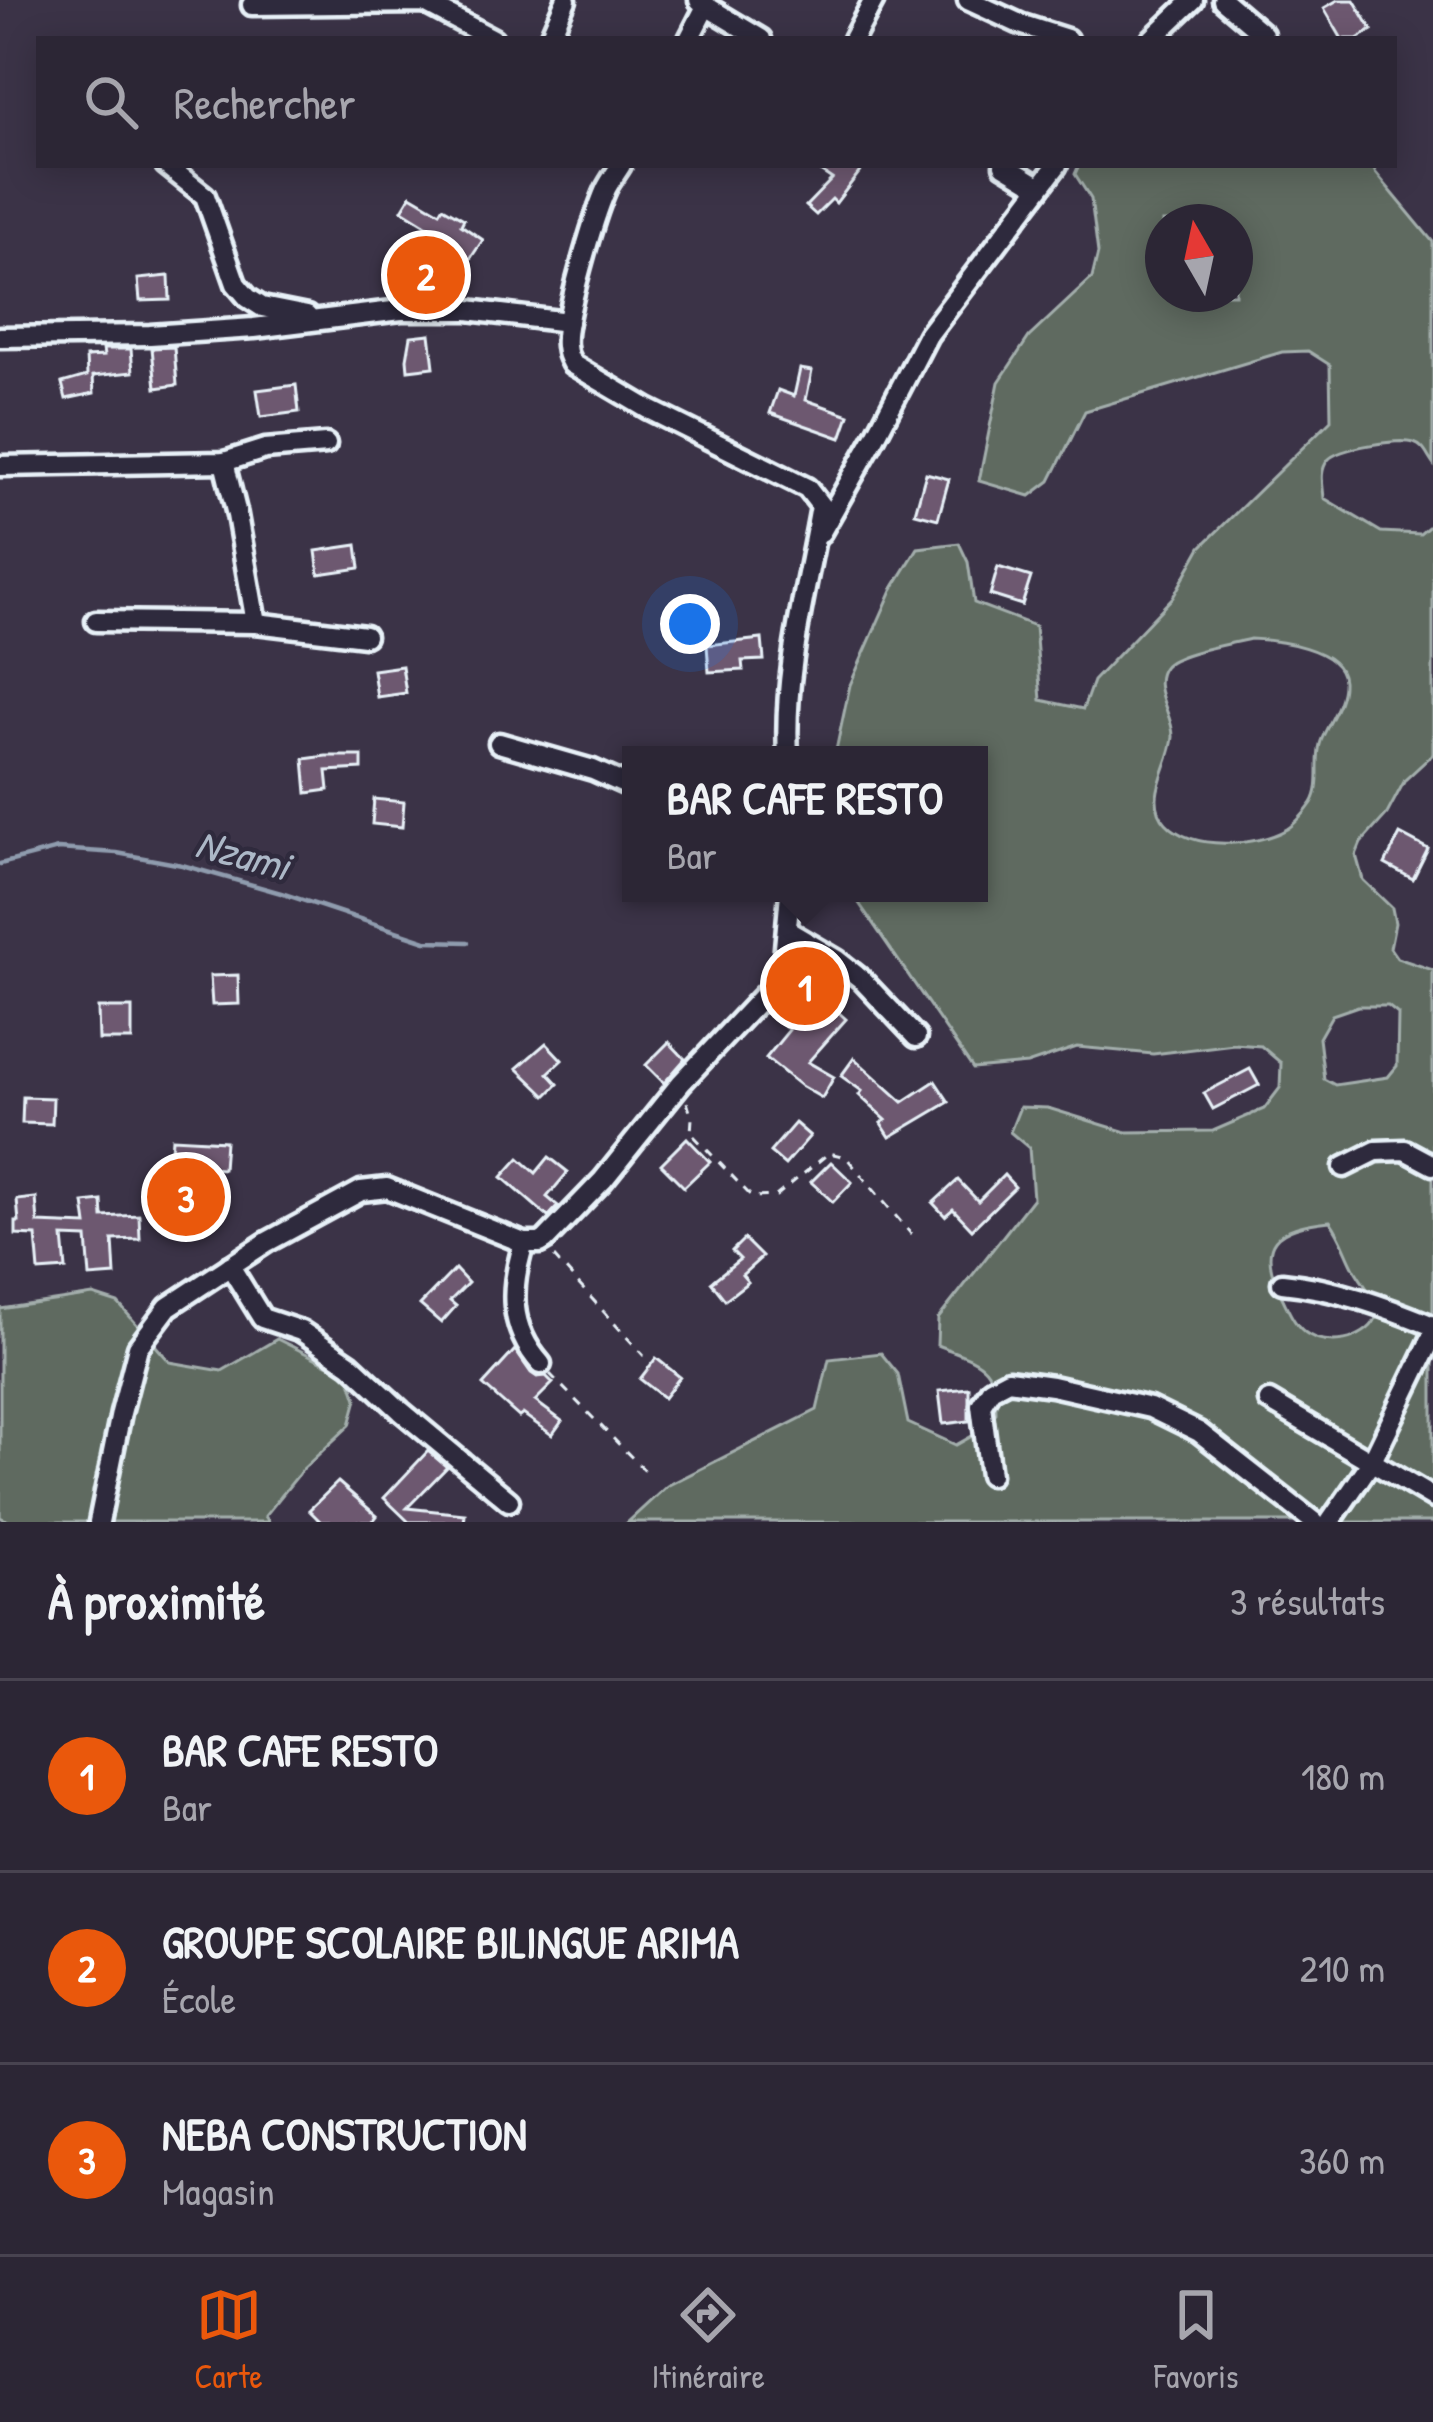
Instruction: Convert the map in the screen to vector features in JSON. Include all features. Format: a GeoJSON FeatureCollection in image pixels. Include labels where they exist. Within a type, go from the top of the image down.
{"type":"FeatureCollection","features":[{"type":"Feature","properties":{"kind":"street"},"geometry":{"type":"LineString","coordinates":[[550,36],[566,0]]}},
{"type":"Feature","properties":{"kind":"street"},"geometry":{"type":"LineString","coordinates":[[855,36],[874,0]]}},
{"type":"Feature","properties":{"kind":"street"},"geometry":{"type":"LineString","coordinates":[[968,0],[1058,36]]}},
{"type":"Feature","properties":{"kind":"street"},"geometry":{"type":"LineString","coordinates":[[1155,36],[1192,0]]}},
{"type":"Feature","properties":{"kind":"street"},"geometry":{"type":"LineString","coordinates":[[1223,0],[1263,34]]}},
{"type":"Feature","properties":{"kind":"street"},"geometry":{"type":"LineString","coordinates":[[252,5],[425,3],[487,36]]}},
{"type":"Feature","properties":{"kind":"street"},"geometry":{"type":"LineString","coordinates":[[690,36],[702,3],[756,36]]}},
{"type":"Feature","properties":{"kind":"street"},"geometry":{"type":"LineString","coordinates":[[170,168],[205,196],[236,284],[248,298],[262,307],[323,320]]}},
{"type":"Feature","properties":{"kind":"street"},"geometry":{"type":"LineString","coordinates":[[602,168],[606,188]]}},
{"type":"Feature","properties":{"kind":"street"},"geometry":{"type":"LineString","coordinates":[[619,168],[606,188],[565,343],[572,364],[649,409],[807,488],[821,506],[797,629],[788,746]]}},
{"type":"Feature","properties":{"kind":"street"},"geometry":{"type":"LineString","coordinates":[[1009,168],[1040,187]]}},
{"type":"Feature","properties":{"kind":"street"},"geometry":{"type":"LineString","coordinates":[[815,541],[928,335],[1055,168]]}},
{"type":"Feature","properties":{"kind":"street"},"geometry":{"type":"LineString","coordinates":[[0,337],[254,328],[401,310],[468,310],[568,322]]}},
{"type":"Feature","properties":{"kind":"street"},"geometry":{"type":"LineString","coordinates":[[0,466],[224,462],[265,449],[326,444]]}},
{"type":"Feature","properties":{"kind":"street"},"geometry":{"type":"LineString","coordinates":[[224,462],[256,623]]}},
{"type":"Feature","properties":{"kind":"street"},"geometry":{"type":"LineString","coordinates":[[96,621],[256,623],[365,636]]}},
{"type":"Feature","properties":{"kind":"street"},"geometry":{"type":"LineString","coordinates":[[499,743],[592,770],[622,784]]}},
{"type":"Feature","properties":{"kind":"street"},"geometry":{"type":"LineString","coordinates":[[541,1364],[525,1347],[513,1301],[516,1268],[532,1243],[603,1180],[681,1083],[773,985],[784,959],[790,902]]}},
{"type":"Feature","properties":{"kind":"street"},"geometry":{"type":"LineString","coordinates":[[788,931],[837,960],[916,1037]]}},
{"type":"Feature","properties":{"kind":"street"},"geometry":{"type":"LineString","coordinates":[[1344,1167],[1376,1151],[1406,1150],[1433,1165]]}},
{"type":"Feature","properties":{"kind":"street"},"geometry":{"type":"LineString","coordinates":[[100,1522],[138,1347],[168,1307],[230,1266],[374,1187],[532,1243]]}},
{"type":"Feature","properties":{"kind":"street"},"geometry":{"type":"LineString","coordinates":[[230,1266],[262,1318],[301,1331],[350,1364],[509,1501]]}},
{"type":"Feature","properties":{"kind":"street"},"geometry":{"type":"LineString","coordinates":[[1282,1283],[1374,1303],[1433,1326]]}},
{"type":"Feature","properties":{"kind":"street"},"geometry":{"type":"LineString","coordinates":[[990,1475],[981,1405],[991,1389],[1008,1380],[1150,1408],[1199,1432],[1328,1521],[1372,1461],[1433,1336]]}},
{"type":"Feature","properties":{"kind":"street"},"geometry":{"type":"LineString","coordinates":[[1269,1401],[1433,1498]]}},
{"type":"Feature","properties":{"kind":"path"},"geometry":{"type":"LineString","coordinates":[[681,1083],[692,1118],[691,1133],[752,1197],[776,1196],[829,1153],[846,1156],[910,1234]]}},
{"type":"Feature","properties":{"kind":"path"},"geometry":{"type":"LineString","coordinates":[[532,1243],[644,1355]]}},
{"type":"Feature","properties":{"kind":"path"},"geometry":{"type":"LineString","coordinates":[[541,1364],[650,1476]]}},
{"type":"Feature","properties":{"kind":"green space"},"geometry":{"type":"Polygon","coordinates":[[[1078,168],[1374,168],[1433,242],[1433,464],[1417,444],[1383,443],[1334,456],[1325,464],[1322,478],[1324,498],[1381,532],[1420,534],[1433,523],[1433,754],[1405,780],[1356,855],[1363,880],[1392,908],[1395,923],[1390,948],[1397,958],[1433,970],[1433,1522],[628,1522],[667,1486],[817,1410],[829,1359],[881,1353],[898,1374],[908,1423],[956,1445],[979,1432],[996,1413],[993,1383],[974,1360],[937,1345],[938,1319],[1033,1198],[1029,1148],[1010,1132],[1020,1107],[1048,1108],[1126,1132],[1213,1131],[1264,1109],[1280,1088],[1281,1063],[1261,1046],[1234,1044],[1153,1054],[1077,1047],[1027,1064],[973,1069],[858,902],[988,902],[988,746],[837,746],[850,685],[892,590],[918,548],[959,543],[968,562],[974,603],[1035,626],[1041,700],[1083,709],[1093,681],[1173,597],[1201,547],[1331,420],[1330,365],[1308,351],[1282,352],[1085,411],[1050,481],[1030,496],[979,481],[999,382],[1029,337],[1092,278],[1098,253],[1091,199],[1075,174],[1078,168]],[[1250,639],[1179,657],[1164,667],[1159,683],[1173,737],[1157,803],[1166,823],[1177,832],[1208,842],[1259,840],[1287,829],[1312,803],[1319,748],[1339,704],[1343,681],[1331,660],[1275,641],[1250,639]],[[1358,1006],[1332,1015],[1319,1038],[1324,1079],[1335,1085],[1388,1077],[1397,1066],[1398,1014],[1388,1006],[1358,1006]],[[1330,1221],[1284,1233],[1275,1240],[1270,1262],[1296,1323],[1314,1337],[1337,1341],[1367,1330],[1377,1314],[1330,1221]]]}},
{"type":"Feature","properties":{"kind":"green space"},"geometry":{"type":"Polygon","coordinates":[[[93,1295],[118,1303],[170,1362],[222,1371],[277,1339],[349,1375],[357,1399],[350,1425],[303,1469],[265,1516],[269,1522],[11,1522],[0,1517],[0,1309],[93,1295]]]}},
{"type":"Feature","properties":{"kind":"building"},"geometry":{"type":"Polygon","coordinates":[[[1338,0],[1354,0],[1372,30],[1362,36],[1340,36],[1324,8],[1338,0]]]}},
{"type":"Feature","properties":{"kind":"building"},"geometry":{"type":"Polygon","coordinates":[[[816,168],[863,168],[836,203],[832,199],[816,215],[806,206],[832,179],[816,168]]]}},
{"type":"Feature","properties":{"kind":"building"},"geometry":{"type":"Polygon","coordinates":[[[411,195],[464,219],[461,225],[483,240],[468,262],[429,237],[431,228],[402,210],[411,195]]]}},
{"type":"Feature","properties":{"kind":"building"},"geometry":{"type":"Polygon","coordinates":[[[169,276],[170,300],[140,301],[138,279],[169,276]]]}},
{"type":"Feature","properties":{"kind":"building"},"geometry":{"type":"Polygon","coordinates":[[[430,334],[434,367],[408,370],[411,336],[430,334]]]}},
{"type":"Feature","properties":{"kind":"building"},"geometry":{"type":"Polygon","coordinates":[[[174,347],[177,385],[156,388],[152,348],[174,347]]]}},
{"type":"Feature","properties":{"kind":"building"},"geometry":{"type":"Polygon","coordinates":[[[103,349],[131,349],[133,372],[93,376],[94,393],[66,399],[62,383],[87,376],[86,357],[104,356],[103,349]]]}},
{"type":"Feature","properties":{"kind":"building"},"geometry":{"type":"Polygon","coordinates":[[[800,369],[812,371],[806,400],[849,415],[841,438],[770,413],[778,390],[794,396],[800,369]]]}},
{"type":"Feature","properties":{"kind":"building"},"geometry":{"type":"Polygon","coordinates":[[[296,385],[299,412],[261,417],[257,390],[296,385]]]}},
{"type":"Feature","properties":{"kind":"building"},"geometry":{"type":"Polygon","coordinates":[[[926,473],[949,479],[938,519],[915,513],[926,473]]]}},
{"type":"Feature","properties":{"kind":"building"},"geometry":{"type":"Polygon","coordinates":[[[357,545],[360,568],[319,574],[316,551],[357,545]]]}},
{"type":"Feature","properties":{"kind":"building"},"geometry":{"type":"Polygon","coordinates":[[[998,567],[1031,577],[1022,605],[990,595],[998,567]]]}},
{"type":"Feature","properties":{"kind":"building"},"geometry":{"type":"Polygon","coordinates":[[[762,639],[764,660],[742,661],[743,670],[709,672],[707,645],[762,639]]]}},
{"type":"Feature","properties":{"kind":"building"},"geometry":{"type":"Polygon","coordinates":[[[402,666],[406,693],[377,697],[373,670],[402,666]]]}},
{"type":"Feature","properties":{"kind":"building"},"geometry":{"type":"Polygon","coordinates":[[[362,756],[362,769],[327,771],[329,790],[307,793],[304,759],[362,756]]]}},
{"type":"Feature","properties":{"kind":"building"},"geometry":{"type":"Polygon","coordinates":[[[374,799],[404,802],[402,827],[372,824],[374,799]]]}},
{"type":"Feature","properties":{"kind":"building"},"geometry":{"type":"Polygon","coordinates":[[[1400,834],[1428,849],[1413,879],[1385,864],[1400,834]]]}},
{"type":"Feature","properties":{"kind":"building"},"geometry":{"type":"Polygon","coordinates":[[[238,975],[239,1004],[212,1005],[210,976],[238,975]]]}},
{"type":"Feature","properties":{"kind":"building"},"geometry":{"type":"Polygon","coordinates":[[[806,983],[846,1019],[808,1062],[834,1077],[822,1098],[766,1058],[789,1030],[774,1016],[806,983]]]}},
{"type":"Feature","properties":{"kind":"building"},"geometry":{"type":"Polygon","coordinates":[[[98,1008],[132,1008],[132,1040],[99,1040],[98,1008]]]}},
{"type":"Feature","properties":{"kind":"building"},"geometry":{"type":"Polygon","coordinates":[[[669,1042],[685,1059],[664,1083],[646,1065],[669,1042]]]}},
{"type":"Feature","properties":{"kind":"building"},"geometry":{"type":"Polygon","coordinates":[[[546,1043],[562,1060],[548,1073],[558,1084],[546,1096],[517,1068],[546,1043]]]}},
{"type":"Feature","properties":{"kind":"building"},"geometry":{"type":"Polygon","coordinates":[[[854,1058],[903,1102],[935,1081],[949,1102],[890,1137],[881,1123],[886,1120],[859,1095],[862,1091],[841,1076],[854,1058]]]}},
{"type":"Feature","properties":{"kind":"building"},"geometry":{"type":"Polygon","coordinates":[[[1250,1069],[1259,1085],[1213,1109],[1204,1093],[1250,1069]]]}},
{"type":"Feature","properties":{"kind":"building"},"geometry":{"type":"Polygon","coordinates":[[[23,1097],[53,1098],[52,1124],[22,1123],[23,1097]]]}},
{"type":"Feature","properties":{"kind":"building"},"geometry":{"type":"Polygon","coordinates":[[[795,1123],[810,1136],[785,1165],[770,1152],[795,1123]]]}},
{"type":"Feature","properties":{"kind":"building"},"geometry":{"type":"Polygon","coordinates":[[[172,1138],[225,1141],[223,1169],[170,1165],[172,1138]]]}},
{"type":"Feature","properties":{"kind":"building"},"geometry":{"type":"Polygon","coordinates":[[[687,1138],[710,1162],[684,1187],[661,1164],[687,1138]]]}},
{"type":"Feature","properties":{"kind":"building"},"geometry":{"type":"Polygon","coordinates":[[[549,1157],[568,1172],[547,1197],[558,1206],[548,1217],[502,1177],[519,1158],[536,1173],[549,1157]]]}},
{"type":"Feature","properties":{"kind":"building"},"geometry":{"type":"Polygon","coordinates":[[[831,1162],[852,1182],[833,1202],[811,1182],[831,1162]]]}},
{"type":"Feature","properties":{"kind":"building"},"geometry":{"type":"Polygon","coordinates":[[[1004,1175],[1015,1187],[972,1229],[953,1209],[945,1216],[933,1203],[958,1180],[978,1201],[1004,1175]]]}},
{"type":"Feature","properties":{"kind":"building"},"geometry":{"type":"Polygon","coordinates":[[[36,1198],[38,1223],[87,1225],[84,1203],[102,1201],[103,1217],[139,1215],[140,1239],[113,1240],[115,1275],[90,1277],[87,1238],[63,1237],[66,1269],[39,1271],[36,1236],[16,1235],[17,1200],[36,1198]]]}},
{"type":"Feature","properties":{"kind":"building"},"geometry":{"type":"Polygon","coordinates":[[[744,1239],[762,1257],[742,1275],[748,1282],[725,1300],[711,1282],[740,1259],[732,1251],[744,1239]]]}},
{"type":"Feature","properties":{"kind":"building"},"geometry":{"type":"Polygon","coordinates":[[[455,1269],[468,1283],[450,1301],[456,1306],[441,1323],[420,1305],[455,1269]]]}},
{"type":"Feature","properties":{"kind":"building"},"geometry":{"type":"Polygon","coordinates":[[[515,1350],[531,1373],[553,1383],[535,1401],[562,1421],[552,1435],[523,1414],[519,1417],[483,1385],[515,1350]]]}},
{"type":"Feature","properties":{"kind":"building"},"geometry":{"type":"Polygon","coordinates":[[[656,1358],[680,1377],[664,1398],[640,1379],[656,1358]]]}},
{"type":"Feature","properties":{"kind":"building"},"geometry":{"type":"Polygon","coordinates":[[[969,1388],[969,1421],[943,1424],[939,1391],[969,1388]]]}},
{"type":"Feature","properties":{"kind":"building"},"geometry":{"type":"Polygon","coordinates":[[[428,1451],[447,1467],[407,1508],[465,1514],[464,1522],[409,1522],[384,1498],[428,1451]]]}},
{"type":"Feature","properties":{"kind":"building"},"geometry":{"type":"Polygon","coordinates":[[[338,1482],[377,1516],[372,1522],[321,1522],[309,1510],[338,1482]]]}},
{"type":"Feature","properties":{"kind":"waterway","name":"Nzami"},"geometry":{"type":"LineString","coordinates":[[0,864],[58,849],[117,853],[182,865],[281,893],[426,941],[468,942]]}},
{"type":"Feature","properties":{"kind":"place","name":"GROUPE SCOLAIRE BILINGUE ARIMA"},"geometry":{"type":"Point","coordinates":[426,275]}},
{"type":"Feature","properties":{"kind":"place","name":"BAR CAFE RESTO"},"geometry":{"type":"Point","coordinates":[805,986]}},
{"type":"Feature","properties":{"kind":"place","name":"NEBA CONSTRUCTION"},"geometry":{"type":"Point","coordinates":[186,1197]}}]}
